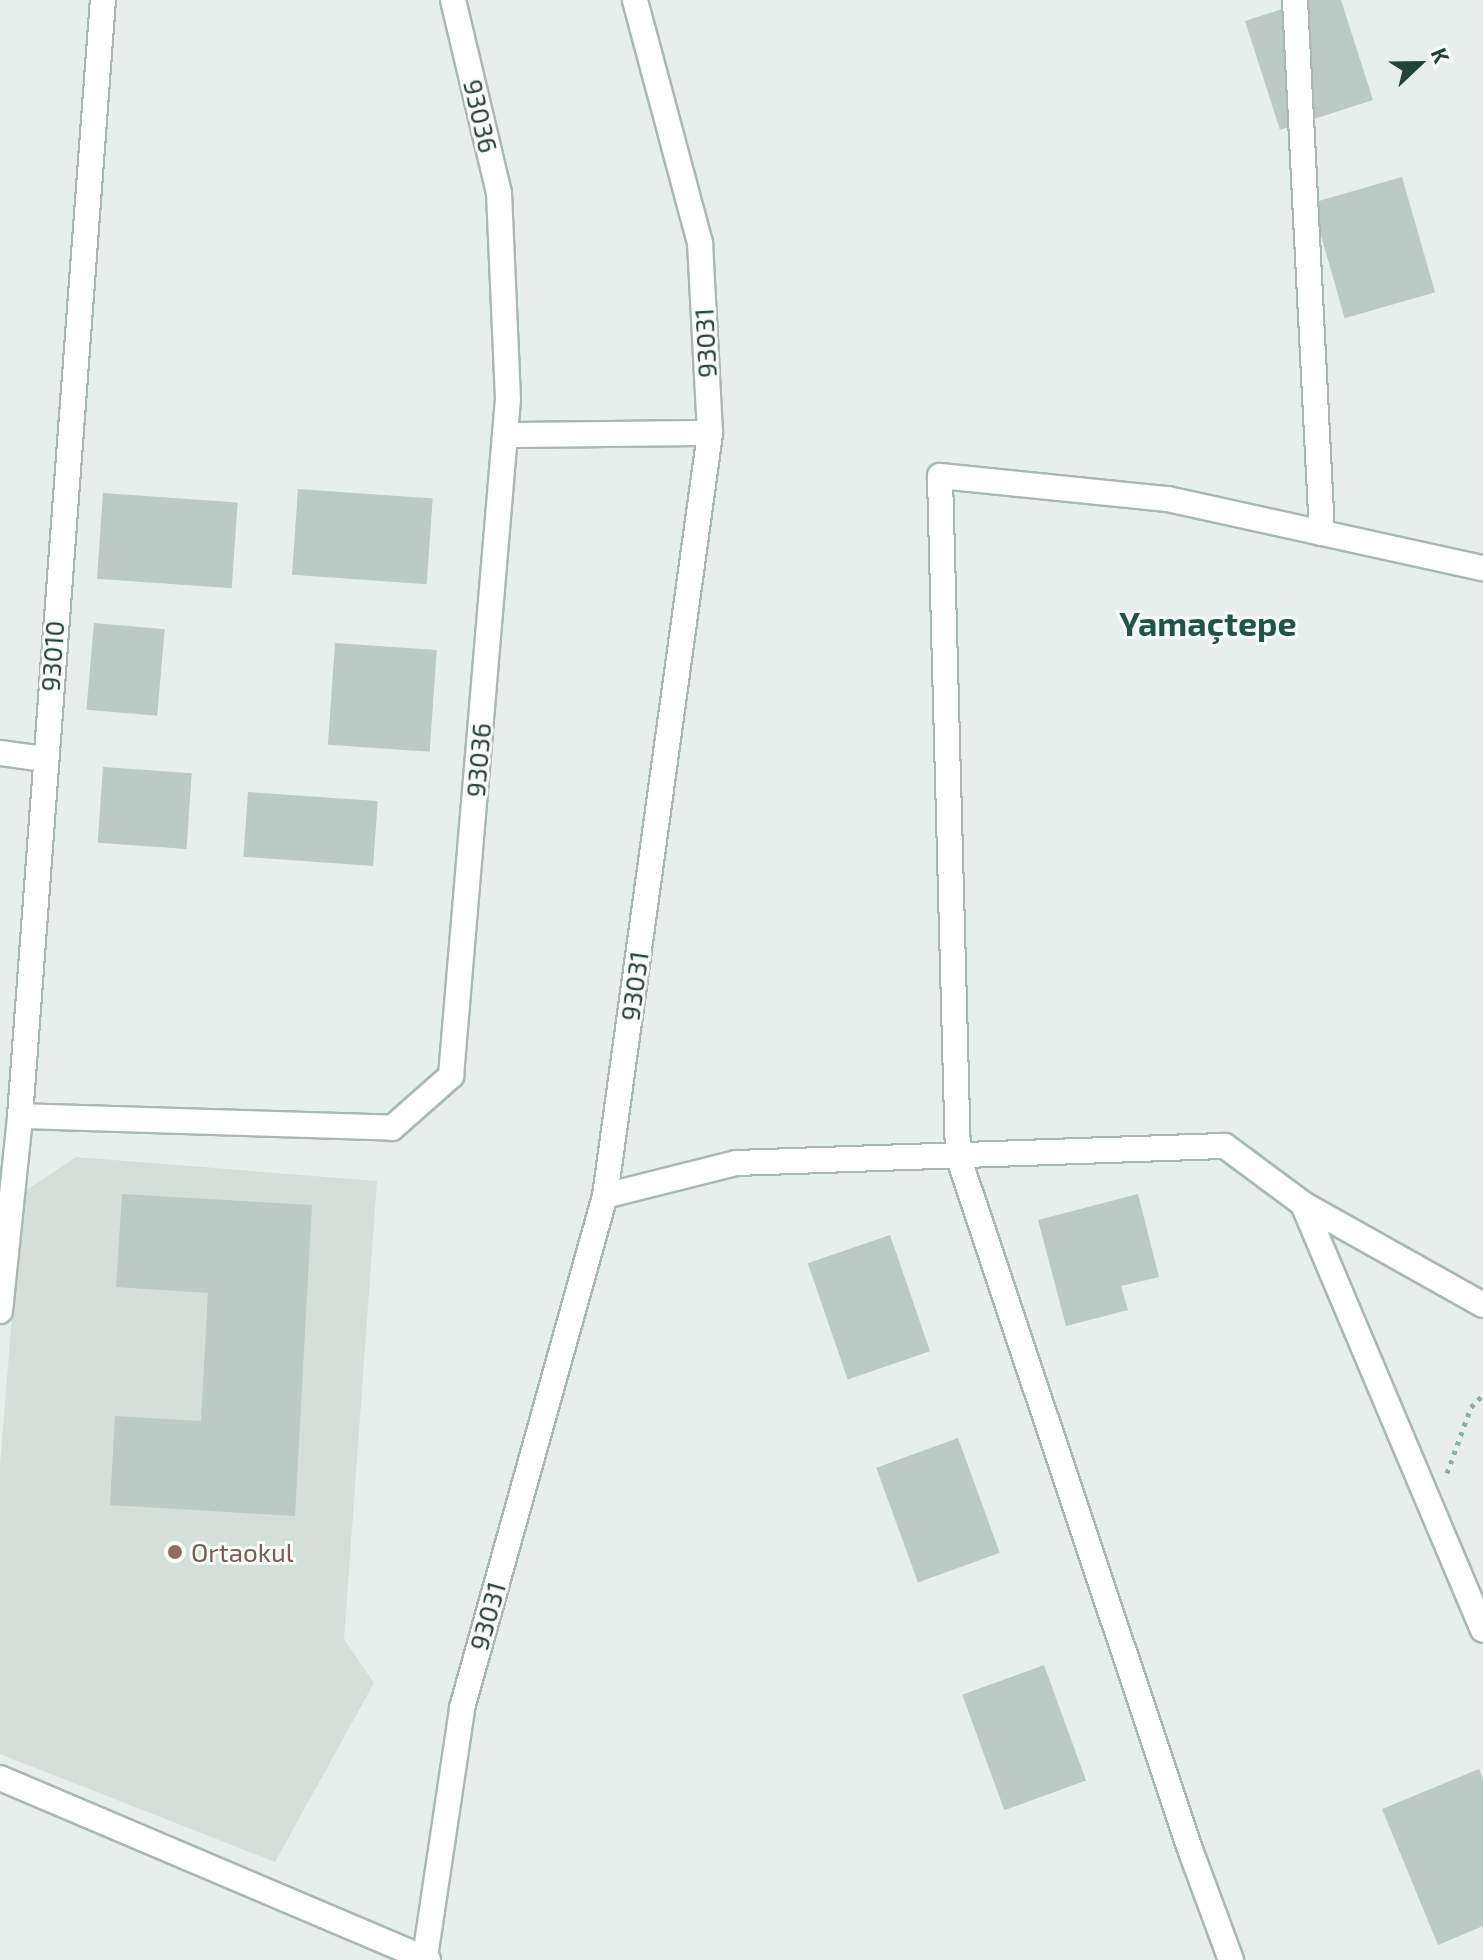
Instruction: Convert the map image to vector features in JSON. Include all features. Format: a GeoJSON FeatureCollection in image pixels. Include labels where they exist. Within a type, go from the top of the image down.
{"type":"FeatureCollection","features":[{"type":"Feature","properties":{"kind":"street","name":"93010"},"geometry":{"type":"LineString","coordinates":[[0,1311],[20,1116],[44,759],[103,0]]}},
{"type":"Feature","properties":{"kind":"street","name":"93036"},"geometry":{"type":"LineString","coordinates":[[20,1116],[392,1128],[451,1076],[508,399],[499,193],[453,0]]}},
{"type":"Feature","properties":{"kind":"street","name":"93031"},"geometry":{"type":"LineString","coordinates":[[425,1959],[462,1708],[605,1196],[710,433],[700,243],[635,0]]}},
{"type":"Feature","properties":{"kind":"street"},"geometry":{"type":"LineString","coordinates":[[1295,0],[1322,533]]}},
{"type":"Feature","properties":{"kind":"street"},"geometry":{"type":"LineString","coordinates":[[505,435],[710,433]]}},
{"type":"Feature","properties":{"kind":"street"},"geometry":{"type":"LineString","coordinates":[[1231,1960],[1186,1837],[958,1156],[940,476],[1168,499],[1483,568]]}},
{"type":"Feature","properties":{"kind":"street"},"geometry":{"type":"LineString","coordinates":[[0,753],[44,759]]}},
{"type":"Feature","properties":{"kind":"street"},"geometry":{"type":"LineString","coordinates":[[605,1196],[736,1163],[1225,1146],[1303,1204],[1483,1305]]}},
{"type":"Feature","properties":{"kind":"street"},"geometry":{"type":"LineString","coordinates":[[1303,1204],[1483,1630]]}},
{"type":"Feature","properties":{"kind":"street"},"geometry":{"type":"LineString","coordinates":[[0,1778],[425,1959]]}},
{"type":"Feature","properties":{"kind":"path"},"geometry":{"type":"LineString","coordinates":[[1445,1478],[1471,1407],[1483,1395]]}},
{"type":"Feature","properties":{"kind":"shaded area","name":"Ortaokul"},"geometry":{"type":"Polygon","coordinates":[[[76,1157],[377,1181],[344,1639],[374,1683],[275,1862],[0,1754],[0,1465],[22,1193],[76,1157]]]}},
{"type":"Feature","properties":{"kind":"building"},"geometry":{"type":"Polygon","coordinates":[[[1310,0],[1341,0],[1373,100],[1280,130],[1245,21],[1310,0]]]}},
{"type":"Feature","properties":{"kind":"building"},"geometry":{"type":"Polygon","coordinates":[[[1402,177],[1435,292],[1345,318],[1312,203],[1402,177]]]}},
{"type":"Feature","properties":{"kind":"building"},"geometry":{"type":"Polygon","coordinates":[[[298,489],[433,498],[427,584],[292,575],[298,489]]]}},
{"type":"Feature","properties":{"kind":"building"},"geometry":{"type":"Polygon","coordinates":[[[103,493],[238,502],[232,588],[97,579],[103,493]]]}},
{"type":"Feature","properties":{"kind":"building"},"geometry":{"type":"Polygon","coordinates":[[[94,623],[165,629],[157,716],[86,710],[94,623]]]}},
{"type":"Feature","properties":{"kind":"building"},"geometry":{"type":"Polygon","coordinates":[[[335,643],[437,650],[430,752],[328,745],[335,643]]]}},
{"type":"Feature","properties":{"kind":"building"},"geometry":{"type":"Polygon","coordinates":[[[103,767],[192,773],[186,849],[98,843],[103,767]]]}},
{"type":"Feature","properties":{"kind":"building"},"geometry":{"type":"Polygon","coordinates":[[[248,792],[378,801],[373,866],[243,857],[248,792]]]}},
{"type":"Feature","properties":{"kind":"building"},"geometry":{"type":"Polygon","coordinates":[[[122,1194],[312,1205],[295,1516],[110,1505],[115,1416],[201,1421],[208,1293],[116,1287],[122,1194]]]}},
{"type":"Feature","properties":{"kind":"building"},"geometry":{"type":"Polygon","coordinates":[[[1138,1194],[1159,1277],[1121,1286],[1128,1310],[1066,1326],[1038,1220],[1138,1194]]]}},
{"type":"Feature","properties":{"kind":"building"},"geometry":{"type":"Polygon","coordinates":[[[890,1235],[930,1351],[848,1380],[808,1263],[890,1235]]]}},
{"type":"Feature","properties":{"kind":"building"},"geometry":{"type":"Polygon","coordinates":[[[958,1438],[1000,1553],[918,1582],[876,1468],[958,1438]]]}},
{"type":"Feature","properties":{"kind":"building"},"geometry":{"type":"Polygon","coordinates":[[[1044,1665],[1086,1781],[1004,1810],[962,1695],[1044,1665]]]}},
{"type":"Feature","properties":{"kind":"building"},"geometry":{"type":"Polygon","coordinates":[[[1479,1769],[1483,1779],[1483,1926],[1438,1945],[1382,1809],[1479,1769]]]}},
{"type":"Feature","properties":{"kind":"place","name":"Ortaokul"},"geometry":{"type":"Point","coordinates":[175,1552]}},
{"type":"Feature","properties":{"kind":"district","name":"Yamaçtepe"},"geometry":{"type":"Point","coordinates":[1208,623]}}]}
